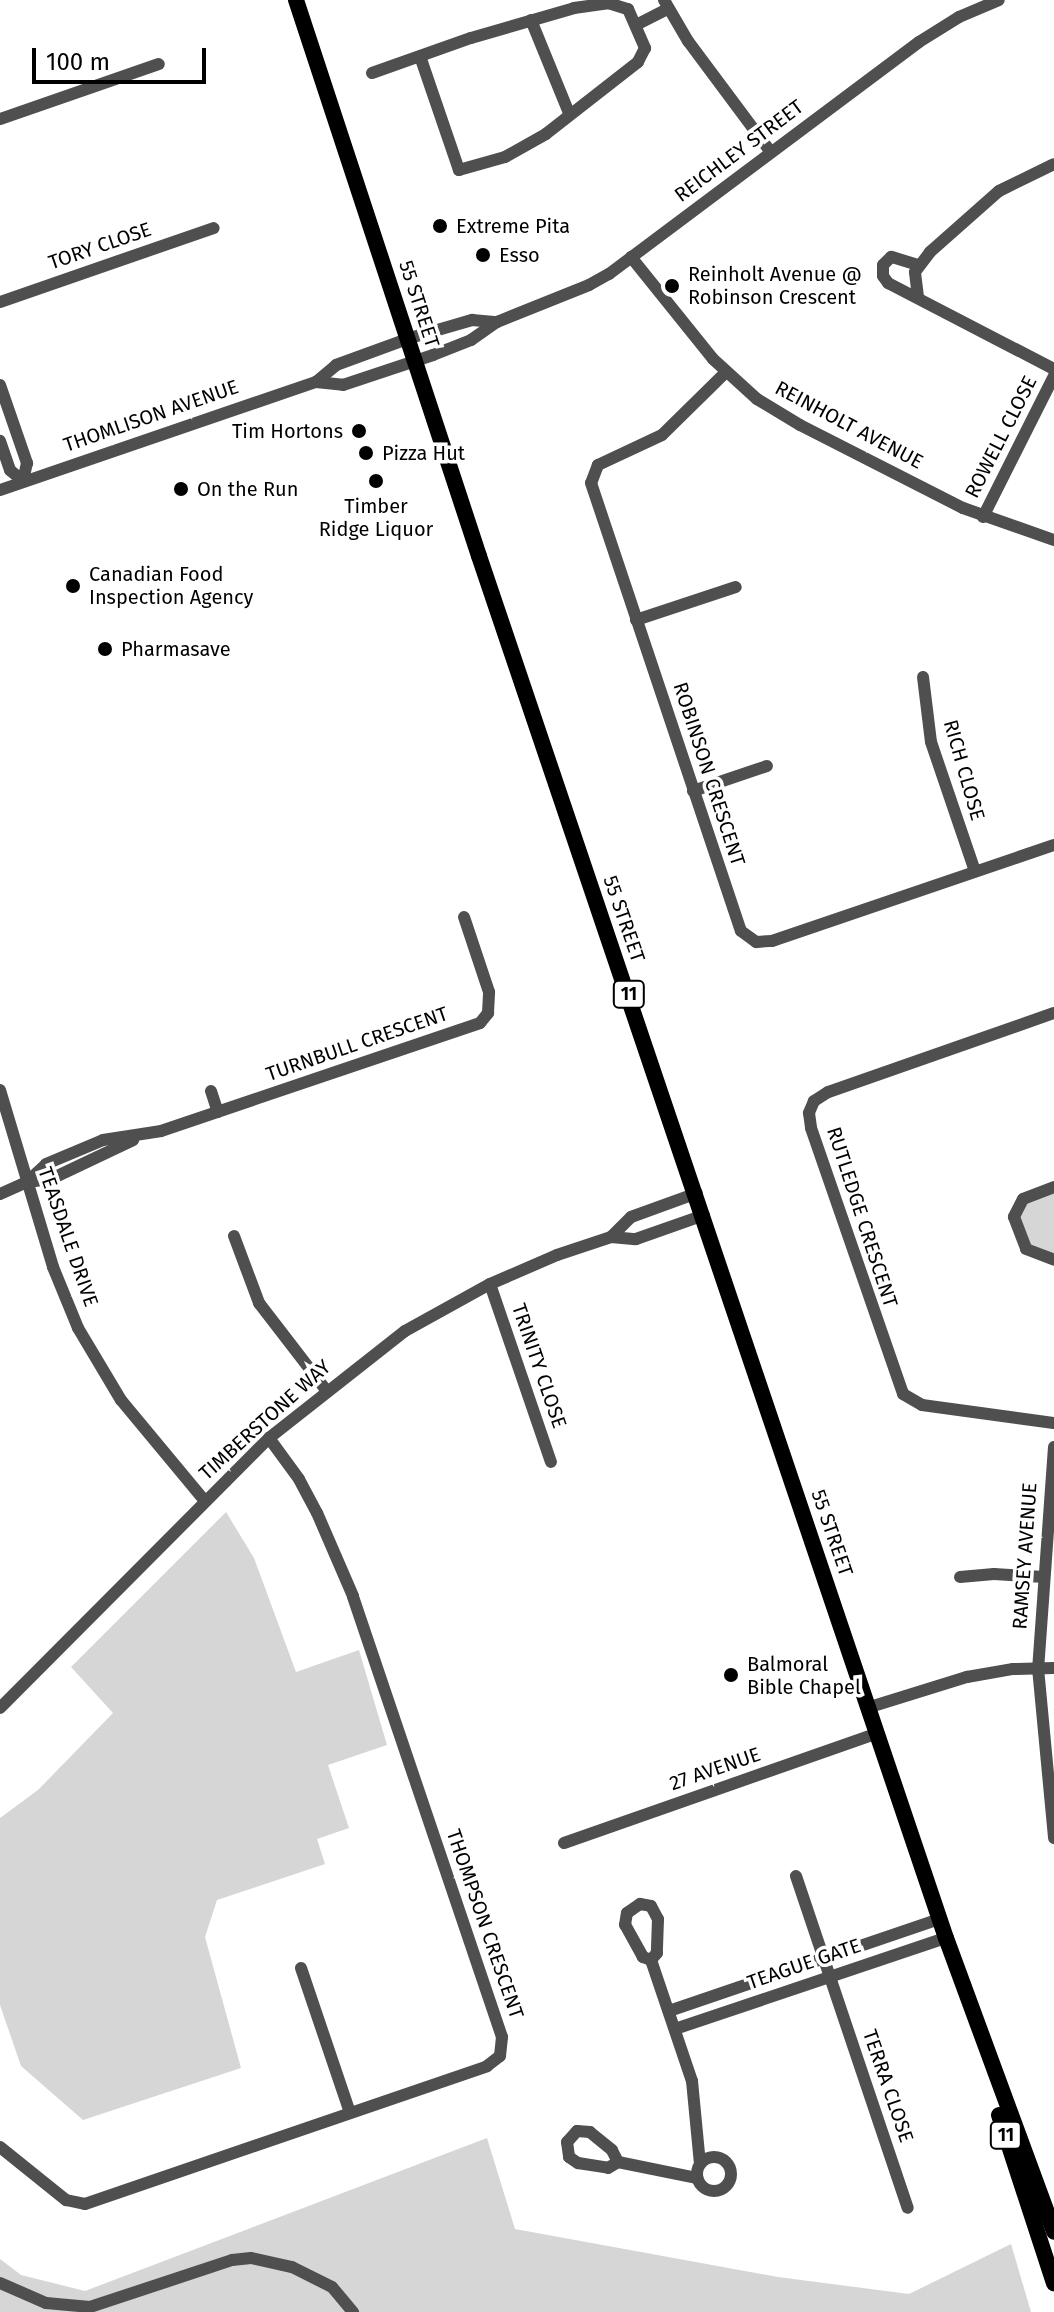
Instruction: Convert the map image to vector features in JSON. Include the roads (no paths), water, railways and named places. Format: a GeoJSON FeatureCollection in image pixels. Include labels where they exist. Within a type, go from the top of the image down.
{"type":"FeatureCollection","features":[{"type":"Feature","properties":{"kind":"main road","name":"55 STREET"},"geometry":{"type":"LineString","coordinates":[[296,0],[410,338],[479,556],[697,1193],[946,1938],[1054,2232]]}},
{"type":"Feature","properties":{"kind":"main road","name":"55 STREET"},"geometry":{"type":"LineString","coordinates":[[963,1987],[991,2088],[1054,2283]]}},
{"type":"Feature","properties":{"kind":"street","name":"REICHLEY STREET"},"geometry":{"type":"LineString","coordinates":[[417,360],[471,340],[497,322],[570,295],[631,257],[919,42],[959,17],[999,0]]}},
{"type":"Feature","properties":{"kind":"street"},"geometry":{"type":"LineString","coordinates":[[372,73],[420,56],[531,20],[574,8],[613,3],[625,6],[644,42],[641,58],[546,134],[505,157],[459,170],[420,56]]}},
{"type":"Feature","properties":{"kind":"street"},"geometry":{"type":"LineString","coordinates":[[636,25],[665,4],[770,151]]}},
{"type":"Feature","properties":{"kind":"street"},"geometry":{"type":"LineString","coordinates":[[531,20],[569,113]]}},
{"type":"Feature","properties":{"kind":"street"},"geometry":{"type":"LineString","coordinates":[[0,119],[159,64]]}},
{"type":"Feature","properties":{"kind":"street"},"geometry":{"type":"LineString","coordinates":[[918,297],[913,280],[918,265],[999,191],[1054,164]]}},
{"type":"Feature","properties":{"kind":"street","name":"TORY CLOSE"},"geometry":{"type":"LineString","coordinates":[[0,302],[214,228]]}},
{"type":"Feature","properties":{"kind":"street","name":"REINHOLT AVENUE"},"geometry":{"type":"LineString","coordinates":[[631,257],[725,373],[790,420],[983,517],[1054,540]]}},
{"type":"Feature","properties":{"kind":"street","name":"ROWELL CLOSE"},"geometry":{"type":"LineString","coordinates":[[918,265],[891,257],[884,262],[882,271],[888,283],[1054,369]]}},
{"type":"Feature","properties":{"kind":"street","name":"REICHLEY STREET"},"geometry":{"type":"LineString","coordinates":[[410,338],[472,320],[497,322]]}},
{"type":"Feature","properties":{"kind":"street","name":"THOMLISON AVENUE"},"geometry":{"type":"LineString","coordinates":[[0,490],[316,382],[336,365],[410,338]]}},
{"type":"Feature","properties":{"kind":"street","name":"THOMLISON AVENUE"},"geometry":{"type":"LineString","coordinates":[[316,382],[343,385],[417,360]]}},
{"type":"Feature","properties":{"kind":"street","name":"ROBINSON CRESCENT"},"geometry":{"type":"LineString","coordinates":[[725,373],[669,430],[644,445],[603,462],[592,475],[593,491],[738,925],[744,935],[756,942],[772,941],[1054,845]]}},
{"type":"Feature","properties":{"kind":"street","name":"ROWELL CLOSE"},"geometry":{"type":"LineString","coordinates":[[983,517],[1054,376]]}},
{"type":"Feature","properties":{"kind":"street"},"geometry":{"type":"LineString","coordinates":[[0,441],[10,470],[23,481],[27,463],[1,391]]}},
{"type":"Feature","properties":{"kind":"street"},"geometry":{"type":"LineString","coordinates":[[636,620],[736,587]]}},
{"type":"Feature","properties":{"kind":"street","name":"RICH CLOSE"},"geometry":{"type":"LineString","coordinates":[[923,677],[931,742],[975,871]]}},
{"type":"Feature","properties":{"kind":"street"},"geometry":{"type":"LineString","coordinates":[[693,791],[767,766]]}},
{"type":"Feature","properties":{"kind":"street","name":"TURNBULL CRESCENT"},"geometry":{"type":"LineString","coordinates":[[0,1194],[27,1182],[51,1179],[140,1136],[480,1023],[488,1013],[489,992],[464,917]]}},
{"type":"Feature","properties":{"kind":"street","name":"RUTLEDGE CRESCENT"},"geometry":{"type":"LineString","coordinates":[[1054,1013],[828,1092],[814,1101],[809,1113],[821,1157],[903,1394],[922,1405],[1054,1423]]}},
{"type":"Feature","properties":{"kind":"street","name":"TEASDALE DRIVE"},"geometry":{"type":"LineString","coordinates":[[0,1090],[53,1267],[93,1355],[141,1426],[205,1501]]}},
{"type":"Feature","properties":{"kind":"street"},"geometry":{"type":"LineString","coordinates":[[211,1091],[218,1112]]}},
{"type":"Feature","properties":{"kind":"street"},"geometry":{"type":"LineString","coordinates":[[1054,1187],[1023,1199],[1014,1217],[1026,1249],[1054,1260]]}},
{"type":"Feature","properties":{"kind":"street","name":"TIMBERSTONE WAY"},"geometry":{"type":"LineString","coordinates":[[0,1708],[269,1438],[326,1390],[405,1331],[490,1284],[611,1237],[631,1217],[697,1193]]}},
{"type":"Feature","properties":{"kind":"street","name":"TIMBERSTONE WAY"},"geometry":{"type":"LineString","coordinates":[[611,1237],[636,1239],[704,1215]]}},
{"type":"Feature","properties":{"kind":"street"},"geometry":{"type":"LineString","coordinates":[[234,1236],[259,1303],[326,1390]]}},
{"type":"Feature","properties":{"kind":"street","name":"TRINITY CLOSE"},"geometry":{"type":"LineString","coordinates":[[490,1284],[551,1462]]}},
{"type":"Feature","properties":{"kind":"street","name":"THOMPSON CRESCENT"},"geometry":{"type":"LineString","coordinates":[[0,2147],[66,2200],[85,2204],[492,2064],[500,2056],[502,2037],[345,1575],[299,1479],[269,1438]]}},
{"type":"Feature","properties":{"kind":"street","name":"RAMSEY AVENUE"},"geometry":{"type":"LineString","coordinates":[[1054,1447],[1038,1668],[1054,1838]]}},
{"type":"Feature","properties":{"kind":"street"},"geometry":{"type":"LineString","coordinates":[[960,1577],[994,1574],[1044,1577]]}},
{"type":"Feature","properties":{"kind":"street"},"geometry":{"type":"LineString","coordinates":[[870,1707],[967,1677],[1054,1668]]}},
{"type":"Feature","properties":{"kind":"street","name":"27 AVENUE"},"geometry":{"type":"LineString","coordinates":[[564,1843],[878,1733]]}},
{"type":"Feature","properties":{"kind":"street","name":"TERRA CLOSE"},"geometry":{"type":"LineString","coordinates":[[796,1876],[908,2208]]}},
{"type":"Feature","properties":{"kind":"street","name":"TEAGUE GATE"},"geometry":{"type":"LineString","coordinates":[[669,2011],[940,1919]]}},
{"type":"Feature","properties":{"kind":"street","name":"TEAGUE GATE"},"geometry":{"type":"LineString","coordinates":[[675,2029],[946,1938]]}},
{"type":"Feature","properties":{"kind":"street"},"geometry":{"type":"LineString","coordinates":[[651,1960],[696,2100],[700,2164],[697,2178]]}},
{"type":"Feature","properties":{"kind":"street"},"geometry":{"type":"LineString","coordinates":[[301,1968],[350,2113]]}},
{"type":"Feature","properties":{"kind":"street"},"geometry":{"type":"LineString","coordinates":[[618,2162],[697,2178],[703,2187],[713,2191],[724,2187],[730,2178],[729,2167],[721,2159],[709,2158],[700,2164]]}},
{"type":"Feature","properties":{"kind":"street"},"geometry":{"type":"LineString","coordinates":[[0,2283],[46,2303],[90,2310],[232,2260],[251,2258],[292,2267],[332,2287],[353,2312]]}},
{"type":"Feature","properties":{"kind":"place","name":"Extreme Pita"},"geometry":{"type":"Point","coordinates":[440,226]}},
{"type":"Feature","properties":{"kind":"place","name":"Esso"},"geometry":{"type":"Point","coordinates":[483,255]}},
{"type":"Feature","properties":{"kind":"place","name":"Reinholt Avenue @ Robinson Crescent"},"geometry":{"type":"Point","coordinates":[672,286]}},
{"type":"Feature","properties":{"kind":"place","name":"Tim Hortons"},"geometry":{"type":"Point","coordinates":[359,431]}},
{"type":"Feature","properties":{"kind":"place","name":"Pizza Hut"},"geometry":{"type":"Point","coordinates":[366,453]}},
{"type":"Feature","properties":{"kind":"place","name":"Timber Ridge Liquor"},"geometry":{"type":"Point","coordinates":[376,481]}},
{"type":"Feature","properties":{"kind":"place","name":"On the Run"},"geometry":{"type":"Point","coordinates":[181,489]}},
{"type":"Feature","properties":{"kind":"place","name":"Canadian Food Inspection Agency"},"geometry":{"type":"Point","coordinates":[73,586]}},
{"type":"Feature","properties":{"kind":"place","name":"Pharmasave"},"geometry":{"type":"Point","coordinates":[105,649]}},
{"type":"Feature","properties":{"kind":"place","name":"Balmoral Bible Chapel"},"geometry":{"type":"Point","coordinates":[731,1675]}}]}
